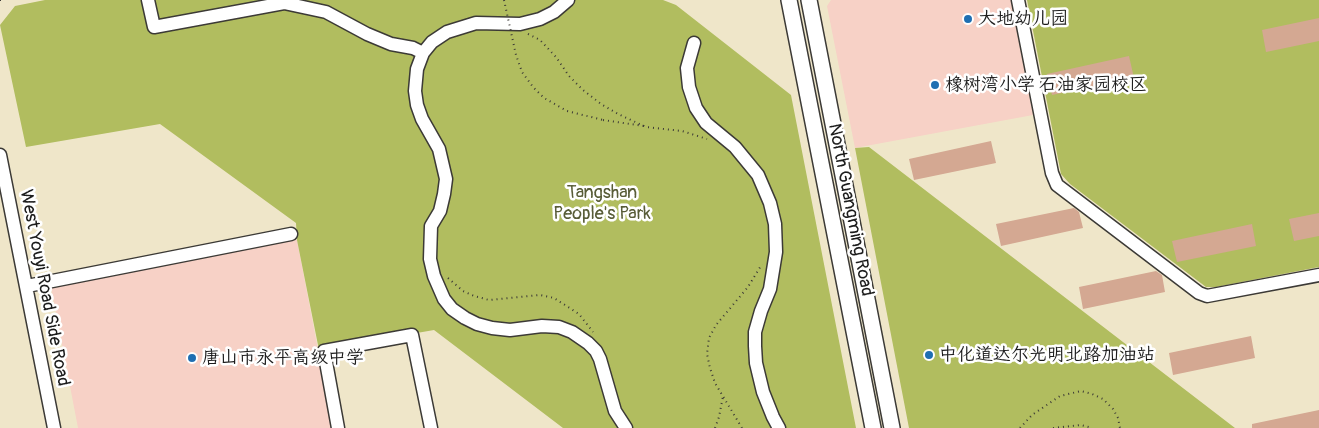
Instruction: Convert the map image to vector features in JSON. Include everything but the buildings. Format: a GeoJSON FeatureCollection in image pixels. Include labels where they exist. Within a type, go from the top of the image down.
{"type":"FeatureCollection","features":[{"type":"Feature","properties":{"kind":"main road","name":"North Guangming Road"},"geometry":{"type":"LineString","coordinates":[[789,0],[873,428]]}},
{"type":"Feature","properties":{"kind":"main road","name":"North Guangming Road"},"geometry":{"type":"LineString","coordinates":[[809,0],[892,428]]}},
{"type":"Feature","properties":{"kind":"street"},"geometry":{"type":"LineString","coordinates":[[148,0],[154,27],[284,2],[326,12],[367,34],[391,44],[413,48],[423,53]]}},
{"type":"Feature","properties":{"kind":"street"},"geometry":{"type":"LineString","coordinates":[[568,0],[554,12],[540,19],[520,24],[476,23],[460,27],[447,32],[432,42],[423,53],[417,69],[416,105],[422,120],[439,149],[446,179],[440,211],[431,226],[430,259],[439,290],[452,309],[464,318],[492,328],[510,330],[542,326],[559,327],[572,332],[588,343],[596,351],[600,359],[615,411],[626,428]]}},
{"type":"Feature","properties":{"kind":"street"},"geometry":{"type":"LineString","coordinates":[[1018,0],[1052,173],[1057,185],[1200,293],[1207,296],[1319,275]]}},
{"type":"Feature","properties":{"kind":"street"},"geometry":{"type":"LineString","coordinates":[[694,43],[687,68],[689,87],[696,108],[706,123],[735,147],[758,175],[770,203],[775,224],[776,252],[770,289],[755,332],[755,346],[756,363],[763,392],[772,417],[779,428]]}},
{"type":"Feature","properties":{"kind":"street","name":"West Youyi Road Side Road"},"geometry":{"type":"LineString","coordinates":[[0,155],[54,428]]}},
{"type":"Feature","properties":{"kind":"street"},"geometry":{"type":"LineString","coordinates":[[27,286],[290,234]]}},
{"type":"Feature","properties":{"kind":"street"},"geometry":{"type":"LineString","coordinates":[[338,428],[324,351],[412,335],[431,428]]}},
{"type":"Feature","properties":{"kind":"path"},"geometry":{"type":"LineString","coordinates":[[504,0],[516,55],[522,72],[544,98],[567,111],[602,120],[682,131],[707,139]]}},
{"type":"Feature","properties":{"kind":"path"},"geometry":{"type":"LineString","coordinates":[[506,28],[514,29]]}},
{"type":"Feature","properties":{"kind":"path"},"geometry":{"type":"LineString","coordinates":[[522,30],[540,40],[569,76],[595,99],[618,114],[646,126]]}},
{"type":"Feature","properties":{"kind":"path"},"geometry":{"type":"LineString","coordinates":[[742,428],[715,383],[707,354],[709,338],[725,312],[748,287],[764,260]]}},
{"type":"Feature","properties":{"kind":"path"},"geometry":{"type":"LineString","coordinates":[[445,273],[449,280],[463,291],[489,300],[540,295],[554,298],[579,314],[593,332]]}},
{"type":"Feature","properties":{"kind":"path"},"geometry":{"type":"LineString","coordinates":[[1020,428],[1032,415],[1060,396],[1082,391],[1103,399],[1118,418],[1120,428]]}},
{"type":"Feature","properties":{"kind":"path"},"geometry":{"type":"LineString","coordinates":[[715,428],[723,396]]}},
{"type":"Feature","properties":{"kind":"path"},"geometry":{"type":"LineString","coordinates":[[1053,428],[1081,425],[1092,428]]}},
{"type":"Feature","properties":{"kind":"shaded area","name":"橡树湾小学 石油家园校区"},"geometry":{"type":"Polygon","coordinates":[[[831,0],[1011,0],[1033,115],[855,148],[827,6],[831,0]]]}},
{"type":"Feature","properties":{"kind":"shaded area","name":"唐山市永平高级中学"},"geometry":{"type":"Polygon","coordinates":[[[297,240],[333,428],[78,428],[51,287],[297,240]]]}},
{"type":"Feature","properties":{"kind":"green space","name":"Tangshan People's Park"},"geometry":{"type":"Polygon","coordinates":[[[45,0],[663,0],[676,5],[791,95],[856,428],[563,428],[434,330],[319,350],[297,240],[296,223],[160,124],[26,147],[0,25],[15,6],[45,0]]]}},
{"type":"Feature","properties":{"kind":"green space"},"geometry":{"type":"Polygon","coordinates":[[[1027,0],[1319,0],[1319,267],[1216,287],[1206,287],[1070,184],[1061,174],[1027,0]]]}},
{"type":"Feature","properties":{"kind":"green space"},"geometry":{"type":"Polygon","coordinates":[[[869,147],[1235,428],[909,428],[855,148],[869,147]]]}},
{"type":"Feature","properties":{"kind":"place","name":"大地幼儿园"},"geometry":{"type":"Point","coordinates":[968,19]}},
{"type":"Feature","properties":{"kind":"place","name":"橡树湾小学 石油家园校区"},"geometry":{"type":"Point","coordinates":[935,85]}},
{"type":"Feature","properties":{"kind":"place","name":"中化道达尔光明北路加油站"},"geometry":{"type":"Point","coordinates":[929,355]}},
{"type":"Feature","properties":{"kind":"place","name":"唐山市永平高级中学"},"geometry":{"type":"Point","coordinates":[192,358]}}]}
